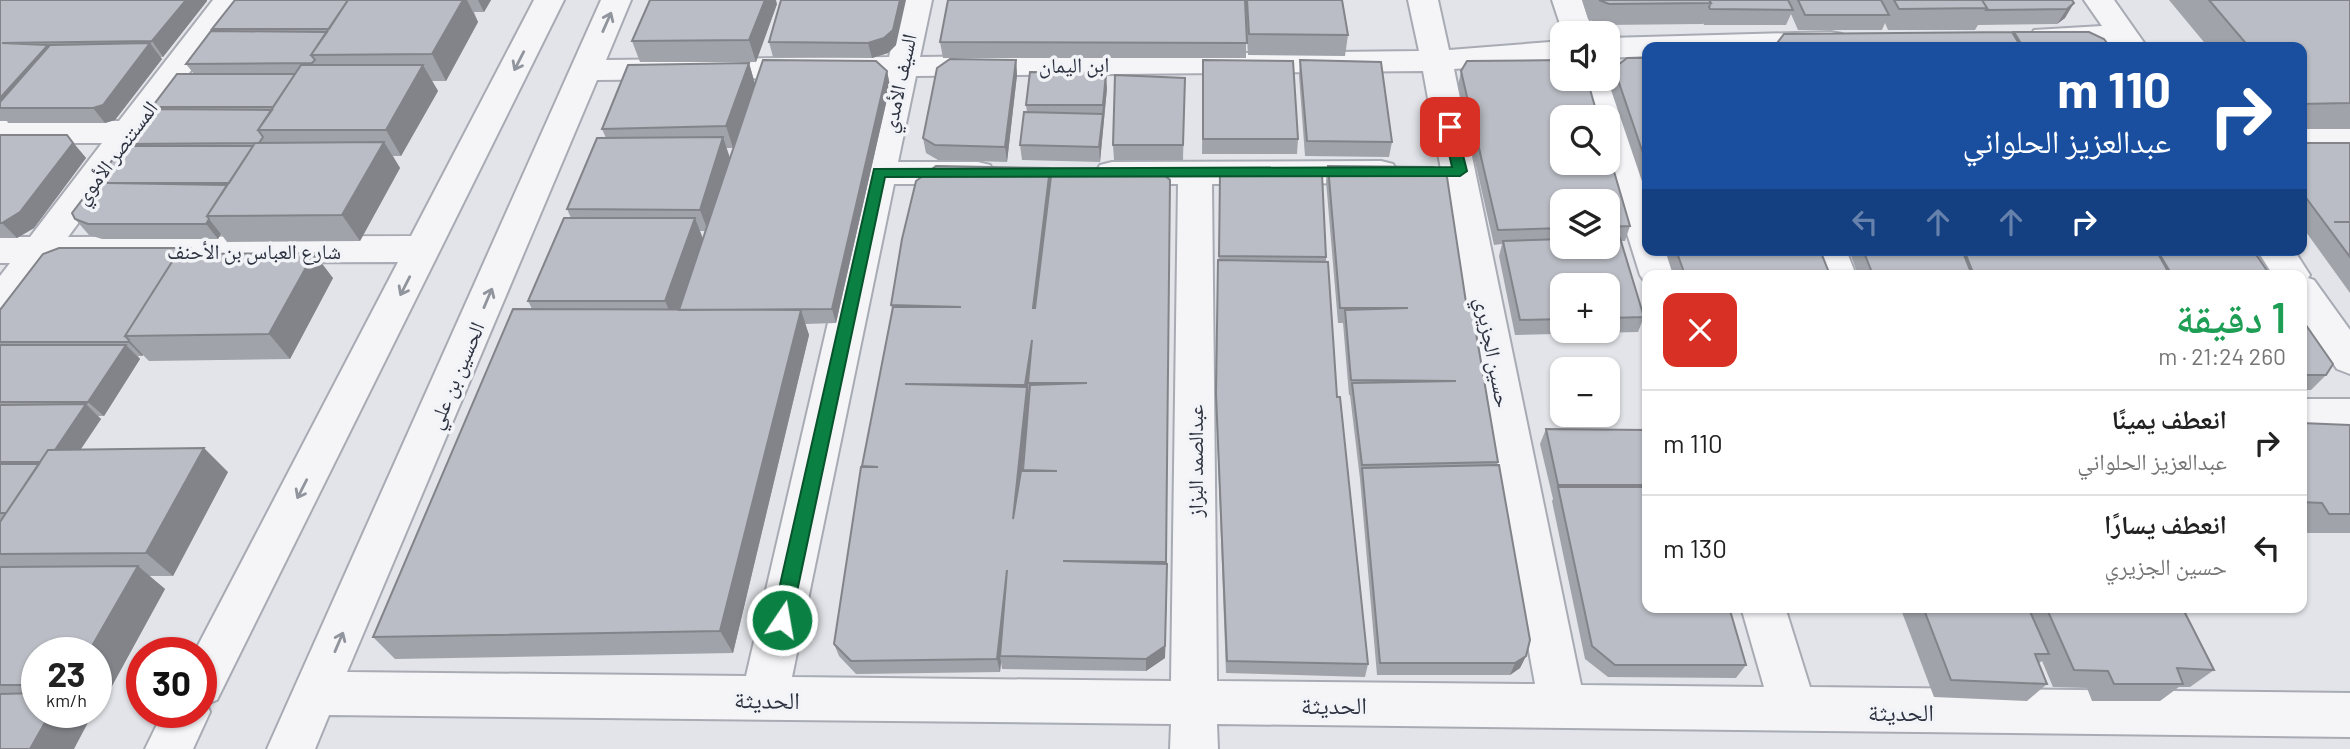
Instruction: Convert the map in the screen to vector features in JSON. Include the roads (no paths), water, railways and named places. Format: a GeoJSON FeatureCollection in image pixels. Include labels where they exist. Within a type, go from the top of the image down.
{"type":"FeatureCollection","features":[{"type":"Feature","properties":{"kind":"street","name":"المستنصر الأموي"},"geometry":{"type":"LineString","coordinates":[[0,302],[228,0]]}},
{"type":"Feature","properties":{"kind":"street"},"geometry":{"type":"LineString","coordinates":[[217,654],[549,0]]}},
{"type":"Feature","properties":{"kind":"street","name":"الحسين بن علي"},"geometry":{"type":"LineString","coordinates":[[291,749],[318,693],[616,0]]}},
{"type":"Feature","properties":{"kind":"street","name":"السيف الأمدي"},"geometry":{"type":"LineString","coordinates":[[764,699],[917,0]]}},
{"type":"Feature","properties":{"kind":"street","name":"حسين الجزيري"},"geometry":{"type":"LineString","coordinates":[[1423,0],[1434,61],[1437,172],[1562,704]]}},
{"type":"Feature","properties":{"kind":"street"},"geometry":{"type":"LineString","coordinates":[[1567,0],[1574,21]]}},
{"type":"Feature","properties":{"kind":"street"},"geometry":{"type":"LineString","coordinates":[[2099,0],[2128,41]]}},
{"type":"Feature","properties":{"kind":"street"},"geometry":{"type":"LineString","coordinates":[[2013,37],[2128,41]]}},
{"type":"Feature","properties":{"kind":"street"},"geometry":{"type":"LineString","coordinates":[[1811,42],[1861,40]]}},
{"type":"Feature","properties":{"kind":"street"},"geometry":{"type":"LineString","coordinates":[[1620,48],[1642,47]]}},
{"type":"Feature","properties":{"kind":"street","name":"ابن اليمان"},"geometry":{"type":"LineString","coordinates":[[586,70],[1434,61],[1550,52]]}},
{"type":"Feature","properties":{"kind":"street"},"geometry":{"type":"LineString","coordinates":[[0,132],[130,132]]}},
{"type":"Feature","properties":{"kind":"street"},"geometry":{"type":"LineString","coordinates":[[2307,139],[2350,139]]}},
{"type":"Feature","properties":{"kind":"street"},"geometry":{"type":"LineString","coordinates":[[1620,159],[1642,225]]}},
{"type":"Feature","properties":{"kind":"street"},"geometry":{"type":"LineString","coordinates":[[1085,173],[1437,172]]}},
{"type":"Feature","properties":{"kind":"street"},"geometry":{"type":"LineString","coordinates":[[879,173],[1003,173]]}},
{"type":"Feature","properties":{"kind":"street","name":"عبدالصمد البزاز"},"geometry":{"type":"LineString","coordinates":[[1194,749],[1195,173]]}},
{"type":"Feature","properties":{"kind":"street","name":"شارع العباس بن الأحنف"},"geometry":{"type":"LineString","coordinates":[[0,250],[424,249]]}},
{"type":"Feature","properties":{"kind":"street"},"geometry":{"type":"LineString","coordinates":[[2307,298],[2350,359]]}},
{"type":"Feature","properties":{"kind":"street"},"geometry":{"type":"LineString","coordinates":[[2307,415],[2350,415]]}},
{"type":"Feature","properties":{"kind":"street"},"geometry":{"type":"LineString","coordinates":[[1765,613],[1794,710]]}},
{"type":"Feature","properties":{"kind":"street","name":"الحديثة"},"geometry":{"type":"LineString","coordinates":[[318,693],[1193,704],[1562,704],[1794,710],[2350,715]]}},
{"type":"Feature","properties":{"kind":"street"},"geometry":{"type":"LineString","coordinates":[[169,749],[179,728]]}}]}
